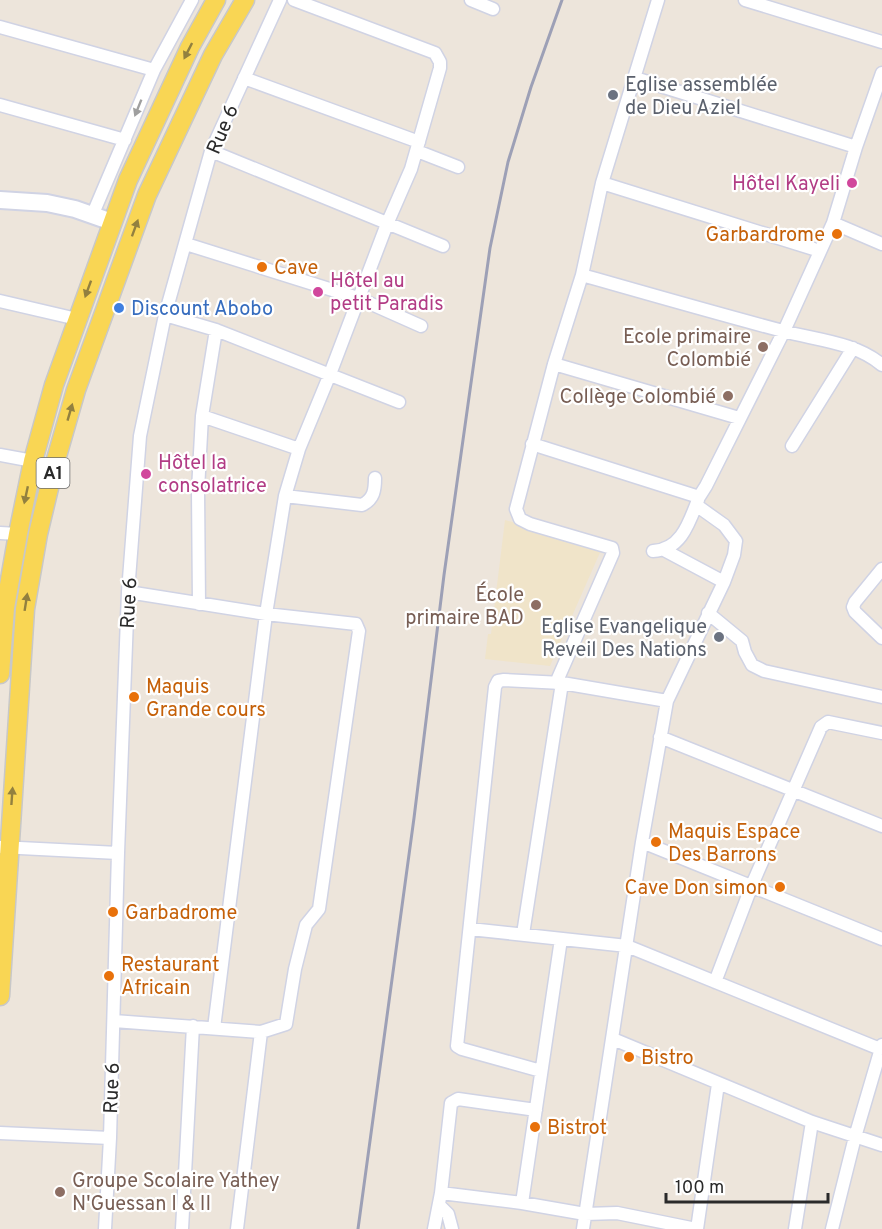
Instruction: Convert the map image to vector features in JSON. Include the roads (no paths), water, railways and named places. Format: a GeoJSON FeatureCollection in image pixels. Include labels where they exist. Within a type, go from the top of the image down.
{"type":"FeatureCollection","features":[{"type":"Feature","properties":{"kind":"main road","name":"A1"},"geometry":{"type":"LineString","coordinates":[[0,674],[9,534],[33,461],[54,385],[128,180],[166,96],[216,0]]}},
{"type":"Feature","properties":{"kind":"main road","name":"A1"},"geometry":{"type":"LineString","coordinates":[[0,996],[4,848],[25,609],[38,534],[55,463],[76,390],[147,195],[213,55],[245,0]]}},
{"type":"Feature","properties":{"kind":"street"},"geometry":{"type":"LineString","coordinates":[[92,216],[154,70],[192,0]]}},
{"type":"Feature","properties":{"kind":"street","name":"Rue 6"},"geometry":{"type":"LineString","coordinates":[[105,1229],[128,592],[140,436],[165,315],[211,152],[280,0]]}},
{"type":"Feature","properties":{"kind":"street"},"geometry":{"type":"LineString","coordinates":[[214,1028],[266,614],[285,496],[298,449],[330,374],[387,224],[406,183],[440,68],[440,62],[435,53],[294,0]]}},
{"type":"Feature","properties":{"kind":"street"},"geometry":{"type":"LineString","coordinates":[[471,0],[493,9]]}},
{"type":"Feature","properties":{"kind":"street"},"geometry":{"type":"LineString","coordinates":[[524,934],[559,683],[613,553],[610,546],[530,524],[520,519],[516,509],[554,363],[582,275],[602,183],[658,0]]}},
{"type":"Feature","properties":{"kind":"street"},"geometry":{"type":"LineString","coordinates":[[746,0],[882,42]]}},
{"type":"Feature","properties":{"kind":"street"},"geometry":{"type":"LineString","coordinates":[[0,27],[154,70]]}},
{"type":"Feature","properties":{"kind":"street"},"geometry":{"type":"LineString","coordinates":[[724,582],[659,551],[680,539],[784,331],[833,223],[882,73]]}},
{"type":"Feature","properties":{"kind":"street"},"geometry":{"type":"LineString","coordinates":[[244,78],[418,147],[458,167]]}},
{"type":"Feature","properties":{"kind":"street"},"geometry":{"type":"LineString","coordinates":[[635,78],[856,147]]}},
{"type":"Feature","properties":{"kind":"street"},"geometry":{"type":"LineString","coordinates":[[0,105],[125,140]]}},
{"type":"Feature","properties":{"kind":"street"},"geometry":{"type":"LineString","coordinates":[[211,152],[443,246]]}},
{"type":"Feature","properties":{"kind":"street"},"geometry":{"type":"LineString","coordinates":[[602,183],[819,251]]}},
{"type":"Feature","properties":{"kind":"street"},"geometry":{"type":"LineString","coordinates":[[0,200],[47,203],[75,209],[112,222]]}},
{"type":"Feature","properties":{"kind":"street"},"geometry":{"type":"LineString","coordinates":[[833,223],[882,244]]}},
{"type":"Feature","properties":{"kind":"street"},"geometry":{"type":"LineString","coordinates":[[186,244],[358,298],[421,326]]}},
{"type":"Feature","properties":{"kind":"street"},"geometry":{"type":"LineString","coordinates":[[582,275],[853,348],[870,355],[882,365]]}},
{"type":"Feature","properties":{"kind":"street"},"geometry":{"type":"LineString","coordinates":[[0,301],[77,319]]}},
{"type":"Feature","properties":{"kind":"street"},"geometry":{"type":"LineString","coordinates":[[165,315],[216,330],[399,402]]}},
{"type":"Feature","properties":{"kind":"street"},"geometry":{"type":"LineString","coordinates":[[199,603],[198,490],[202,416],[216,330]]}},
{"type":"Feature","properties":{"kind":"street"},"geometry":{"type":"LineString","coordinates":[[792,446],[853,348]]}},
{"type":"Feature","properties":{"kind":"street"},"geometry":{"type":"LineString","coordinates":[[554,363],[739,418]]}},
{"type":"Feature","properties":{"kind":"street"},"geometry":{"type":"LineString","coordinates":[[202,416],[298,449]]}},
{"type":"Feature","properties":{"kind":"street"},"geometry":{"type":"LineString","coordinates":[[532,444],[697,501],[724,525],[736,541],[734,555],[724,582],[667,700],[642,842],[614,1040],[583,1229]]}},
{"type":"Feature","properties":{"kind":"street"},"geometry":{"type":"LineString","coordinates":[[0,455],[33,461]]}},
{"type":"Feature","properties":{"kind":"street"},"geometry":{"type":"LineString","coordinates":[[285,496],[362,505],[369,501],[375,491],[375,478]]}},
{"type":"Feature","properties":{"kind":"street"},"geometry":{"type":"LineString","coordinates":[[882,569],[853,607],[855,612],[882,638]]}},
{"type":"Feature","properties":{"kind":"street"},"geometry":{"type":"LineString","coordinates":[[114,1021],[261,1032],[286,1024],[295,969],[306,925],[319,909],[359,632],[356,624],[266,614],[128,592]]}},
{"type":"Feature","properties":{"kind":"street"},"geometry":{"type":"LineString","coordinates":[[708,613],[742,641],[752,665],[764,671],[882,697]]}},
{"type":"Feature","properties":{"kind":"street"},"geometry":{"type":"LineString","coordinates":[[541,1071],[457,1046],[495,687],[498,681],[504,680],[559,683],[667,700]]}},
{"type":"Feature","properties":{"kind":"street"},"geometry":{"type":"LineString","coordinates":[[715,982],[752,885],[794,792],[817,734],[825,723],[882,734]]}},
{"type":"Feature","properties":{"kind":"street"},"geometry":{"type":"LineString","coordinates":[[660,737],[882,826]]}},
{"type":"Feature","properties":{"kind":"street"},"geometry":{"type":"LineString","coordinates":[[642,842],[882,939]]}},
{"type":"Feature","properties":{"kind":"street"},"geometry":{"type":"LineString","coordinates":[[4,848],[118,853]]}},
{"type":"Feature","properties":{"kind":"street"},"geometry":{"type":"LineString","coordinates":[[470,929],[627,946],[881,1047],[832,1229]]}},
{"type":"Feature","properties":{"kind":"street"},"geometry":{"type":"LineString","coordinates":[[522,1203],[561,939]]}},
{"type":"Feature","properties":{"kind":"street"},"geometry":{"type":"LineString","coordinates":[[182,1229],[193,1026]]}},
{"type":"Feature","properties":{"kind":"street"},"geometry":{"type":"LineString","coordinates":[[237,1229],[261,1032]]}},
{"type":"Feature","properties":{"kind":"street"},"geometry":{"type":"LineString","coordinates":[[614,1040],[812,1122],[882,1145]]}},
{"type":"Feature","properties":{"kind":"street"},"geometry":{"type":"LineString","coordinates":[[440,1199],[522,1203],[585,1214],[617,1213],[697,1229],[718,1084]]}},
{"type":"Feature","properties":{"kind":"street"},"geometry":{"type":"LineString","coordinates":[[434,1229],[440,1199],[451,1102],[458,1099],[536,1110]]}},
{"type":"Feature","properties":{"kind":"street"},"geometry":{"type":"LineString","coordinates":[[795,1229],[812,1122]]}},
{"type":"Feature","properties":{"kind":"street"},"geometry":{"type":"LineString","coordinates":[[0,1133],[110,1138]]}},
{"type":"Feature","properties":{"kind":"street"},"geometry":{"type":"LineString","coordinates":[[440,1199],[448,1214],[452,1229]]}},
{"type":"Feature","properties":{"kind":"railway"},"geometry":{"type":"LineString","coordinates":[[358,1229],[414,818],[444,575],[490,248],[508,162],[531,87],[562,0]]}},
{"type":"Feature","properties":{"kind":"place","name":"Eglise assemblée de Dieu Aziel"},"geometry":{"type":"Point","coordinates":[613,95]}},
{"type":"Feature","properties":{"kind":"place","name":"Hôtel Kayeli"},"geometry":{"type":"Point","coordinates":[852,183]}},
{"type":"Feature","properties":{"kind":"place","name":"Garbardrome"},"geometry":{"type":"Point","coordinates":[837,234]}},
{"type":"Feature","properties":{"kind":"place","name":"Cave"},"geometry":{"type":"Point","coordinates":[262,267]}},
{"type":"Feature","properties":{"kind":"place","name":"Hôtel au petit Paradis"},"geometry":{"type":"Point","coordinates":[318,292]}},
{"type":"Feature","properties":{"kind":"place","name":"Discount Abobo"},"geometry":{"type":"Point","coordinates":[119,308]}},
{"type":"Feature","properties":{"kind":"place","name":"Ecole primaire Colombié"},"geometry":{"type":"Point","coordinates":[763,347]}},
{"type":"Feature","properties":{"kind":"place","name":"Collège Colombié"},"geometry":{"type":"Point","coordinates":[728,396]}},
{"type":"Feature","properties":{"kind":"place","name":"Hôtel la consolatrice"},"geometry":{"type":"Point","coordinates":[146,474]}},
{"type":"Feature","properties":{"kind":"place","name":"École primaire BAD"},"geometry":{"type":"Point","coordinates":[536,605]}},
{"type":"Feature","properties":{"kind":"place","name":"Eglise Evangelique Reveil Des Nations"},"geometry":{"type":"Point","coordinates":[719,637]}},
{"type":"Feature","properties":{"kind":"place","name":"Maquis Grande cours"},"geometry":{"type":"Point","coordinates":[134,697]}},
{"type":"Feature","properties":{"kind":"place","name":"Maquis Espace Des Barrons"},"geometry":{"type":"Point","coordinates":[656,842]}},
{"type":"Feature","properties":{"kind":"place","name":"Cave Don simon"},"geometry":{"type":"Point","coordinates":[780,887]}},
{"type":"Feature","properties":{"kind":"place","name":"Garbadrome"},"geometry":{"type":"Point","coordinates":[113,912]}},
{"type":"Feature","properties":{"kind":"place","name":"Restaurant Africain"},"geometry":{"type":"Point","coordinates":[109,976]}},
{"type":"Feature","properties":{"kind":"place","name":"Bistro"},"geometry":{"type":"Point","coordinates":[629,1057]}},
{"type":"Feature","properties":{"kind":"place","name":"Bistrot"},"geometry":{"type":"Point","coordinates":[535,1127]}},
{"type":"Feature","properties":{"kind":"place","name":"Groupe Scolaire Yathey N'Guessan I & II"},"geometry":{"type":"Point","coordinates":[60,1192]}}]}
